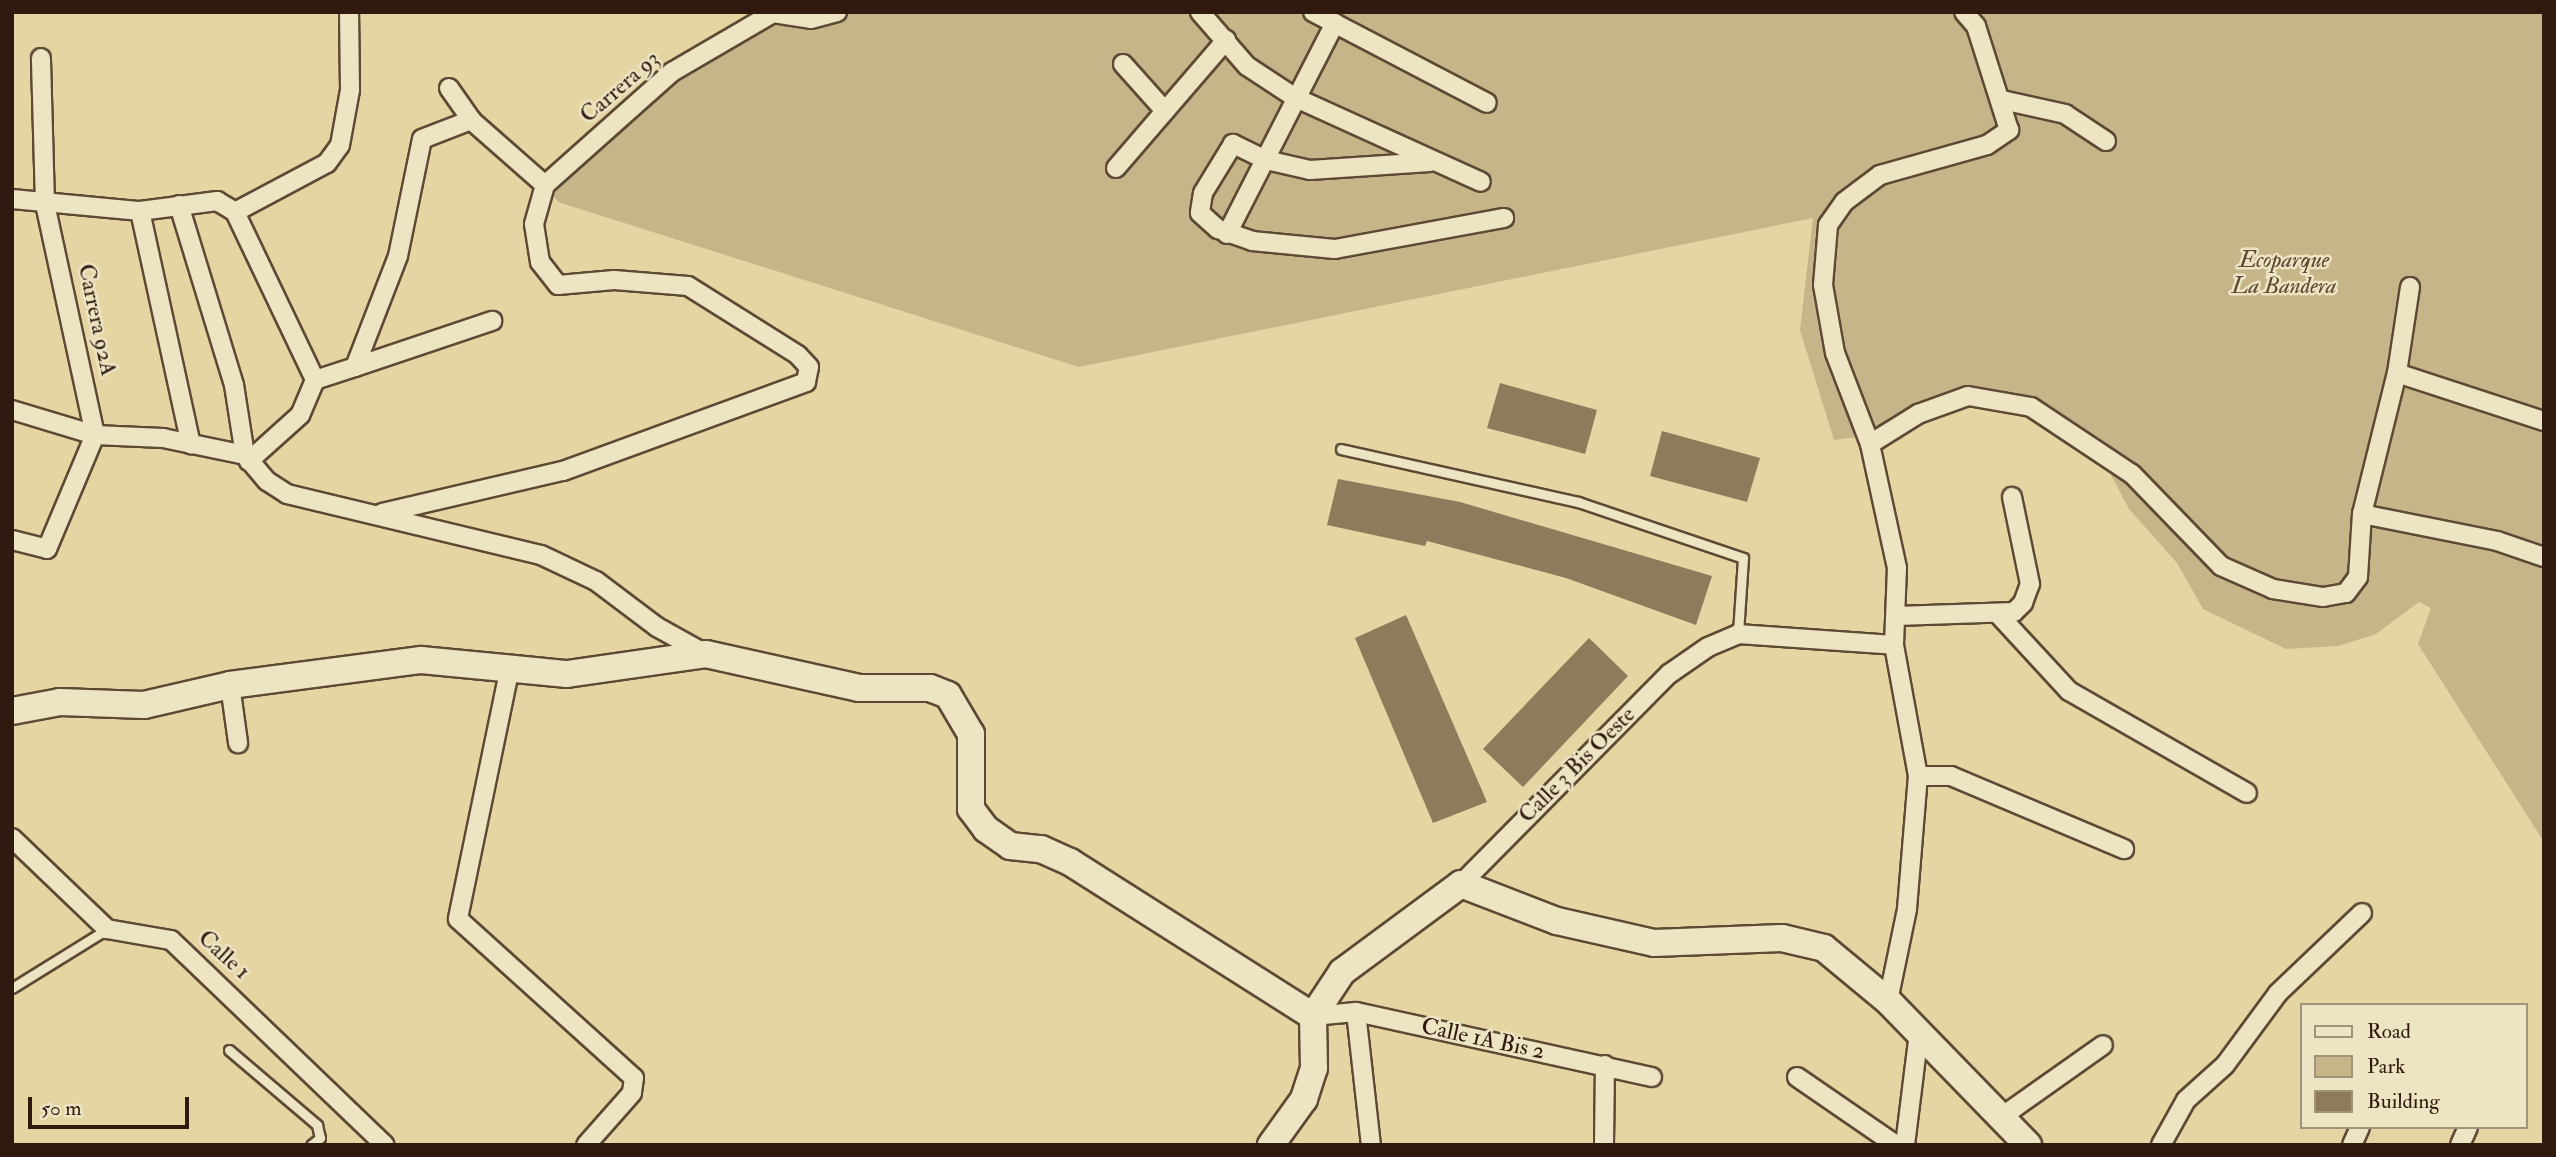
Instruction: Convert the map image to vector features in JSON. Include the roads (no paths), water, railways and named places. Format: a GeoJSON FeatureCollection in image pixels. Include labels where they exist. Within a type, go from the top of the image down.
{"type":"FeatureCollection","features":[{"type":"Feature","properties":{"kind":"street"},"geometry":{"type":"LineString","coordinates":[[235,212],[327,163],[340,145],[350,90],[349,12]]}},
{"type":"Feature","properties":{"kind":"street","name":"Carrera 93"},"geometry":{"type":"LineString","coordinates":[[545,186],[672,72],[773,13],[810,19],[837,12]]}},
{"type":"Feature","properties":{"kind":"street"},"geometry":{"type":"LineString","coordinates":[[1200,12],[1247,66],[1294,97],[1430,162],[1481,182]]}},
{"type":"Feature","properties":{"kind":"street"},"geometry":{"type":"LineString","coordinates":[[1313,12],[1487,103]]}},
{"type":"Feature","properties":{"kind":"street"},"geometry":{"type":"LineString","coordinates":[[1888,1001],[1907,909],[1918,776],[1894,645],[1897,568],[1870,444],[1835,353],[1823,285],[1828,225],[1844,202],[1880,175],[1987,145],[2009,130],[2002,100],[1976,26],[1964,12]]}},
{"type":"Feature","properties":{"kind":"street"},"geometry":{"type":"LineString","coordinates":[[1227,234],[1266,160],[1294,97],[1335,23]]}},
{"type":"Feature","properties":{"kind":"street"},"geometry":{"type":"LineString","coordinates":[[1116,168],[1226,40]]}},
{"type":"Feature","properties":{"kind":"street","name":"Carrera 92A"},"geometry":{"type":"LineString","coordinates":[[41,58],[45,204],[95,435]]}},
{"type":"Feature","properties":{"kind":"street"},"geometry":{"type":"LineString","coordinates":[[1123,64],[1166,111]]}},
{"type":"Feature","properties":{"kind":"street"},"geometry":{"type":"LineString","coordinates":[[382,513],[564,471],[806,382],[809,367],[798,355],[688,286],[614,280],[558,285],[540,262],[534,224],[545,186],[471,120],[449,88]]}},
{"type":"Feature","properties":{"kind":"street"},"geometry":{"type":"LineString","coordinates":[[2002,100],[2065,114],[2106,141]]}},
{"type":"Feature","properties":{"kind":"street"},"geometry":{"type":"LineString","coordinates":[[355,367],[398,256],[413,156],[422,139],[471,120]]}},
{"type":"Feature","properties":{"kind":"street"},"geometry":{"type":"LineString","coordinates":[[1430,162],[1310,170],[1266,160],[1233,144],[1203,193],[1200,213],[1227,234],[1335,249],[1504,218]]}},
{"type":"Feature","properties":{"kind":"street"},"geometry":{"type":"LineString","coordinates":[[12,199],[141,211],[217,201],[235,212],[315,380],[300,415],[247,458]]}},
{"type":"Feature","properties":{"kind":"street"},"geometry":{"type":"LineString","coordinates":[[179,205],[234,385],[247,458]]}},
{"type":"Feature","properties":{"kind":"street"},"geometry":{"type":"LineString","coordinates":[[141,211],[191,444]]}},
{"type":"Feature","properties":{"kind":"street"},"geometry":{"type":"LineString","coordinates":[[1870,444],[1918,414],[1968,396],[2031,407],[2133,474],[2221,566],[2273,589],[2323,597],[2346,593],[2358,577],[2361,514],[2396,373],[2410,287]]}},
{"type":"Feature","properties":{"kind":"street"},"geometry":{"type":"LineString","coordinates":[[315,380],[492,321]]}},
{"type":"Feature","properties":{"kind":"street"},"geometry":{"type":"LineString","coordinates":[[2396,373],[2544,421]]}},
{"type":"Feature","properties":{"kind":"street"},"geometry":{"type":"LineString","coordinates":[[14,416],[95,435],[191,444],[247,458],[287,494],[382,513],[541,555],[596,581],[706,654]]}},
{"type":"Feature","properties":{"kind":"street"},"geometry":{"type":"LineString","coordinates":[[12,540],[47,549],[95,435]]}},
{"type":"Feature","properties":{"kind":"street"},"geometry":{"type":"LineString","coordinates":[[1896,616],[2014,612],[2030,584],[2012,497]]}},
{"type":"Feature","properties":{"kind":"street"},"geometry":{"type":"LineString","coordinates":[[2361,514],[2497,541],[2544,557]]}},
{"type":"Feature","properties":{"kind":"street"},"geometry":{"type":"LineString","coordinates":[[1997,613],[2069,691],[2246,793]]}},
{"type":"Feature","properties":{"kind":"street"},"geometry":{"type":"LineString","coordinates":[[1738,634],[1894,645]]}},
{"type":"Feature","properties":{"kind":"street","name":"Calle 3 Bis Oeste"},"geometry":{"type":"LineString","coordinates":[[1312,1016],[1342,972],[1461,884],[1669,674],[1738,634]]}},
{"type":"Feature","properties":{"kind":"street"},"geometry":{"type":"LineString","coordinates":[[12,711],[60,702],[144,705],[230,685],[421,660],[509,671],[567,674],[706,654],[859,688],[930,688],[948,695],[971,734],[971,809],[986,829],[1010,846],[1041,849],[1070,862],[1312,1016],[1316,1040],[1308,1089],[1271,1145]]}},
{"type":"Feature","properties":{"kind":"street"},"geometry":{"type":"LineString","coordinates":[[509,671],[458,919],[637,1085],[586,1145]]}},
{"type":"Feature","properties":{"kind":"street"},"geometry":{"type":"LineString","coordinates":[[230,685],[238,743]]}},
{"type":"Feature","properties":{"kind":"street"},"geometry":{"type":"LineString","coordinates":[[1918,776],[1951,776],[2124,849]]}},
{"type":"Feature","properties":{"kind":"street"},"geometry":{"type":"LineString","coordinates":[[12,838],[107,929]]}},
{"type":"Feature","properties":{"kind":"street"},"geometry":{"type":"LineString","coordinates":[[1461,884],[1557,921],[1654,943],[1782,937],[1824,948],[1888,1001],[2028,1145]]}},
{"type":"Feature","properties":{"kind":"street"},"geometry":{"type":"LineString","coordinates":[[2161,1145],[2186,1100],[2225,1065],[2278,993],[2362,913]]}},
{"type":"Feature","properties":{"kind":"street","name":"Calle 1"},"geometry":{"type":"LineString","coordinates":[[107,929],[171,940],[385,1145]]}},
{"type":"Feature","properties":{"kind":"street"},"geometry":{"type":"LineString","coordinates":[[1356,1012],[1371,1145]]}},
{"type":"Feature","properties":{"kind":"street","name":"Calle 1A Bis 2"},"geometry":{"type":"LineString","coordinates":[[1312,1016],[1356,1012],[1652,1076]]}},
{"type":"Feature","properties":{"kind":"street"},"geometry":{"type":"LineString","coordinates":[[1905,1145],[1919,1032]]}},
{"type":"Feature","properties":{"kind":"street"},"geometry":{"type":"LineString","coordinates":[[2000,1118],[2103,1045]]}},
{"type":"Feature","properties":{"kind":"street"},"geometry":{"type":"LineString","coordinates":[[1604,1145],[1605,1065]]}},
{"type":"Feature","properties":{"kind":"street"},"geometry":{"type":"LineString","coordinates":[[1797,1077],[1896,1145]]}},
{"type":"Feature","properties":{"kind":"street"},"geometry":{"type":"LineString","coordinates":[[2460,1145],[2468,1129]]}},
{"type":"Feature","properties":{"kind":"lane"},"geometry":{"type":"LineString","coordinates":[[1341,449],[1578,502],[1743,558],[1738,634]]}},
{"type":"Feature","properties":{"kind":"lane"},"geometry":{"type":"LineString","coordinates":[[12,988],[107,929]]}},
{"type":"Feature","properties":{"kind":"lane"},"geometry":{"type":"LineString","coordinates":[[229,1050],[317,1125],[320,1138],[311,1145]]}},
{"type":"Feature","properties":{"kind":"park label","name":"Ecoparque La Bandera"},"geometry":{"type":"Point","coordinates":[2284,273]}}]}
